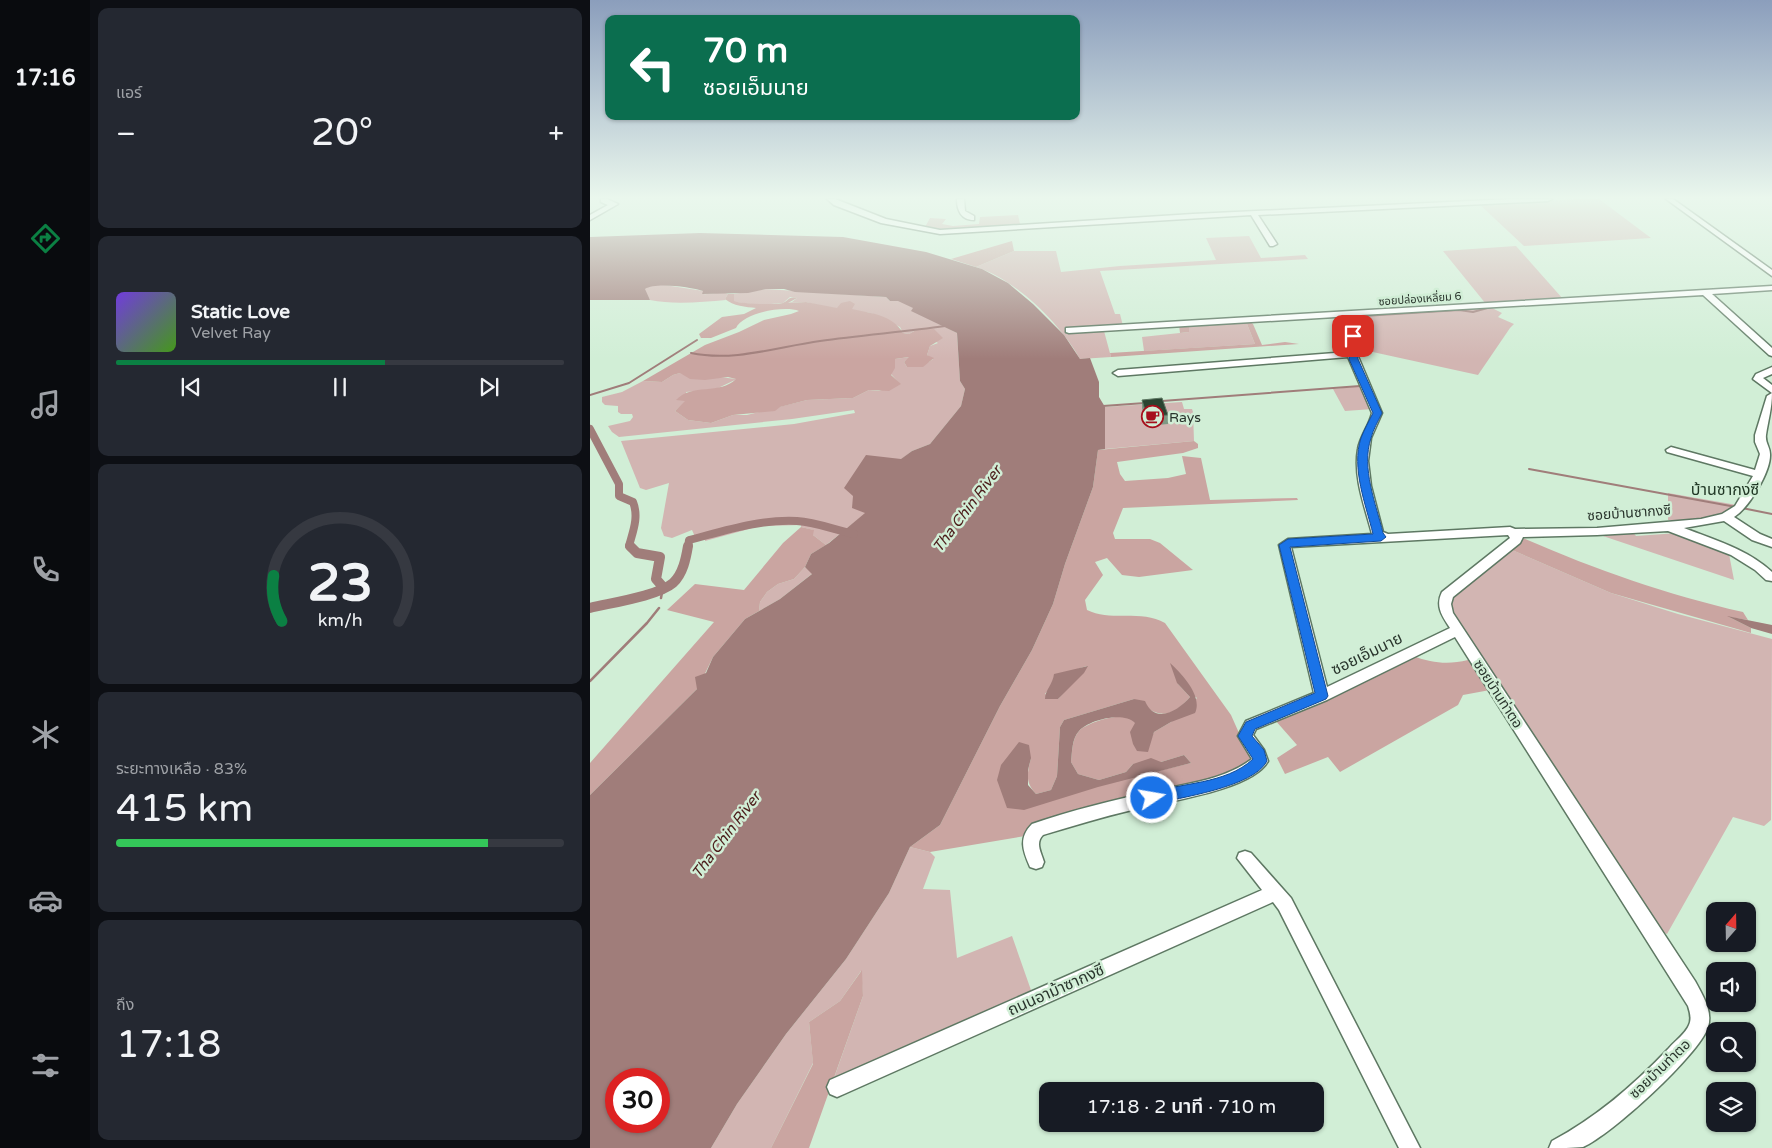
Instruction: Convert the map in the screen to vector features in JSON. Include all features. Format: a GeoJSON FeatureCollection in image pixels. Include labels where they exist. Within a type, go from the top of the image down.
{"type":"FeatureCollection","features":[{"type":"Feature","properties":{"kind":"street"},"geometry":{"type":"LineString","coordinates":[[1743,253],[1772,274]]}},
{"type":"Feature","properties":{"kind":"street","name":"ซอยปล่องเหลี่ยม 6"},"geometry":{"type":"LineString","coordinates":[[1069,330],[1772,288]]}},
{"type":"Feature","properties":{"kind":"street"},"geometry":{"type":"LineString","coordinates":[[1706,292],[1772,353]]}},
{"type":"Feature","properties":{"kind":"street"},"geometry":{"type":"LineString","coordinates":[[1357,314],[1352,354],[1377,413],[1366,438],[1362,454],[1364,477],[1378,534],[1381,537]]}},
{"type":"Feature","properties":{"kind":"street"},"geometry":{"type":"LineString","coordinates":[[1118,373],[1352,354]]}},
{"type":"Feature","properties":{"kind":"street"},"geometry":{"type":"LineString","coordinates":[[1772,370],[1758,379],[1772,390]]}},
{"type":"Feature","properties":{"kind":"street","name":"ซอยบ้านซากงซี"},"geometry":{"type":"LineString","coordinates":[[1515,533],[1583,532],[1668,526],[1712,521],[1727,517],[1741,505],[1758,474],[1765,455],[1760,440],[1772,396]]}},
{"type":"Feature","properties":{"kind":"street"},"geometry":{"type":"LineString","coordinates":[[1672,450],[1758,474]]}},
{"type":"Feature","properties":{"kind":"street"},"geometry":{"type":"LineString","coordinates":[[1727,517],[1756,537],[1772,543]]}},
{"type":"Feature","properties":{"kind":"street"},"geometry":{"type":"LineString","coordinates":[[1668,526],[1742,556],[1755,563],[1770,577]]}},
{"type":"Feature","properties":{"kind":"street"},"geometry":{"type":"LineString","coordinates":[[1322,696],[1285,545],[1288,543],[1510,530],[1515,533]]}},
{"type":"Feature","properties":{"kind":"street","name":"ซอยบ้านท่าตอ"},"geometry":{"type":"LineString","coordinates":[[1515,533],[1517,536],[1516,540],[1447,595],[1445,604],[1447,614],[1456,631],[1688,987],[1700,1010],[1701,1024],[1696,1033],[1649,1083],[1581,1138],[1560,1148]]}},
{"type":"Feature","properties":{"kind":"street","name":"ซอยเอ็มนาย"},"geometry":{"type":"LineString","coordinates":[[1036,862],[1029,842],[1032,834],[1038,828],[1214,784],[1250,771],[1260,761],[1259,754],[1245,736],[1250,725],[1322,696],[1456,631]]}},
{"type":"Feature","properties":{"kind":"street"},"geometry":{"type":"LineString","coordinates":[[1245,858],[1285,904],[1410,1148]]}},
{"type":"Feature","properties":{"kind":"street","name":"ถนนอาม้าซากงซี"},"geometry":{"type":"LineString","coordinates":[[836,1087],[1275,892]]}},
{"type":"Feature","properties":{"kind":"shaded area"},"geometry":{"type":"Polygon","coordinates":[[[973,253],[1010,253],[976,267],[951,259],[973,253]]]}},
{"type":"Feature","properties":{"kind":"shaded area"},"geometry":{"type":"Polygon","coordinates":[[[1010,253],[1056,253],[1061,272],[1216,260],[1213,253],[1258,253],[1261,258],[1305,255],[1308,259],[1100,271],[1115,314],[1120,314],[1124,330],[1104,331],[1111,357],[1080,359],[1061,331],[1035,304],[1006,281],[976,267],[1010,253]]]}},
{"type":"Feature","properties":{"kind":"shaded area"},"geometry":{"type":"Polygon","coordinates":[[[1444,253],[1522,253],[1563,299],[1486,304],[1444,253]]]}},
{"type":"Feature","properties":{"kind":"shaded area"},"geometry":{"type":"Polygon","coordinates":[[[658,284],[704,291],[702,294],[728,294],[726,300],[707,302],[678,303],[650,300],[644,289],[650,285],[658,284]]]}},
{"type":"Feature","properties":{"kind":"shaded area"},"geometry":{"type":"Polygon","coordinates":[[[766,289],[886,297],[890,301],[898,300],[914,308],[912,310],[957,333],[960,381],[965,389],[961,406],[930,444],[912,451],[853,496],[866,513],[826,545],[813,535],[813,530],[801,527],[801,525],[760,526],[705,541],[705,538],[696,539],[692,530],[672,538],[664,536],[661,528],[669,483],[646,490],[640,488],[621,441],[794,424],[855,413],[854,410],[792,419],[619,437],[608,426],[630,421],[633,417],[632,414],[621,414],[618,412],[618,406],[605,405],[602,402],[602,397],[622,392],[643,381],[662,382],[680,373],[737,379],[716,389],[686,392],[686,401],[675,411],[688,420],[711,423],[733,415],[747,415],[807,400],[853,398],[869,390],[879,391],[900,384],[891,374],[895,359],[910,357],[904,362],[907,367],[929,362],[933,359],[927,355],[930,346],[938,343],[916,330],[909,334],[903,333],[900,327],[871,313],[828,308],[806,302],[786,303],[792,302],[797,298],[790,297],[783,303],[760,305],[734,302],[734,294],[766,289]]]}},
{"type":"Feature","properties":{"kind":"shaded area"},"geometry":{"type":"Polygon","coordinates":[[[728,294],[734,294],[734,301],[766,304],[779,304],[791,298],[797,298],[788,303],[806,302],[837,308],[841,303],[850,301],[855,304],[852,309],[887,319],[899,327],[903,333],[909,334],[916,330],[934,329],[943,338],[930,346],[927,355],[934,358],[923,367],[907,367],[904,362],[909,357],[895,359],[895,368],[891,375],[901,384],[889,391],[869,390],[853,398],[807,400],[780,407],[775,411],[733,415],[711,423],[688,420],[675,411],[685,401],[676,400],[690,392],[722,387],[736,379],[728,377],[705,380],[690,379],[680,373],[662,382],[643,381],[705,345],[764,320],[799,311],[784,309],[755,314],[740,323],[736,328],[711,338],[701,338],[699,334],[722,317],[744,314],[756,308],[732,303],[725,299],[728,294]]]}},
{"type":"Feature","properties":{"kind":"shaded area"},"geometry":{"type":"Polygon","coordinates":[[[1481,307],[1492,308],[1502,313],[1498,317],[1514,324],[1478,375],[1359,349],[1357,338],[1361,315],[1481,307]]]}},
{"type":"Feature","properties":{"kind":"shaded area"},"geometry":{"type":"Polygon","coordinates":[[[1249,321],[1253,324],[1262,345],[1285,342],[1299,344],[1111,357],[1110,353],[1255,344],[1247,324],[1189,327],[1189,332],[1180,333],[1179,325],[1249,321]]]}},
{"type":"Feature","properties":{"kind":"shaded area"},"geometry":{"type":"Polygon","coordinates":[[[1247,324],[1255,344],[1144,351],[1142,337],[1189,332],[1189,327],[1247,324]]]}},
{"type":"Feature","properties":{"kind":"shaded area"},"geometry":{"type":"Polygon","coordinates":[[[1363,386],[1373,409],[1345,411],[1333,389],[1363,386]]]}},
{"type":"Feature","properties":{"kind":"shaded area"},"geometry":{"type":"Polygon","coordinates":[[[1182,402],[1184,409],[1192,409],[1193,412],[1194,441],[1105,449],[1105,407],[1182,402]]]}},
{"type":"Feature","properties":{"kind":"shaded area"},"geometry":{"type":"Polygon","coordinates":[[[1194,441],[1198,444],[1198,448],[1183,453],[1117,462],[1120,474],[1125,481],[1168,478],[1186,474],[1182,456],[1201,458],[1210,500],[1297,498],[1298,500],[1123,508],[1113,533],[1115,539],[1150,539],[1160,543],[1193,570],[1139,577],[1122,575],[1107,558],[1095,562],[1103,575],[1085,600],[1087,610],[1096,613],[1146,617],[1165,623],[1231,715],[1243,742],[1266,762],[1049,832],[930,852],[910,847],[940,825],[1000,706],[1032,650],[1053,604],[1065,564],[1093,487],[1098,450],[1194,441]],[[1087,666],[1063,676],[1045,694],[1058,699],[1087,666]],[[1177,683],[1190,697],[1182,705],[1169,713],[1162,714],[1156,712],[1134,699],[1064,720],[1060,727],[1057,776],[1051,790],[1036,794],[1032,790],[1028,778],[1031,758],[1007,808],[1191,763],[1184,755],[1161,762],[1133,764],[1126,772],[1099,780],[1078,774],[1071,762],[1074,742],[1079,731],[1104,719],[1126,717],[1131,719],[1149,744],[1154,732],[1171,722],[1197,698],[1177,683]]]}},
{"type":"Feature","properties":{"kind":"shaded area"},"geometry":{"type":"Polygon","coordinates":[[[1668,493],[1737,505],[1722,513],[1704,518],[1668,520],[1668,493]]]}},
{"type":"Feature","properties":{"kind":"shaded area"},"geometry":{"type":"Polygon","coordinates":[[[801,527],[814,530],[813,535],[826,545],[811,554],[805,567],[794,579],[778,584],[767,592],[760,602],[759,611],[745,619],[713,657],[698,688],[590,795],[590,763],[714,622],[667,610],[695,584],[744,590],[783,543],[801,527]]]}},
{"type":"Feature","properties":{"kind":"shaded area"},"geometry":{"type":"Polygon","coordinates":[[[1632,531],[1636,536],[1678,533],[1729,554],[1734,580],[1594,533],[1632,531]]]}},
{"type":"Feature","properties":{"kind":"shaded area"},"geometry":{"type":"Polygon","coordinates":[[[1523,538],[1578,561],[1632,580],[1743,612],[1748,620],[1729,617],[1751,628],[1751,633],[1611,593],[1512,550],[1523,538]]]}},
{"type":"Feature","properties":{"kind":"shaded area"},"geometry":{"type":"Polygon","coordinates":[[[1512,550],[1611,593],[1678,614],[1772,639],[1771,820],[1764,826],[1733,817],[1667,934],[1656,929],[1448,610],[1448,599],[1456,591],[1512,550]]]}},
{"type":"Feature","properties":{"kind":"shaded area"},"geometry":{"type":"Polygon","coordinates":[[[805,567],[813,573],[780,599],[759,611],[760,602],[767,592],[778,584],[794,579],[805,567]]]}},
{"type":"Feature","properties":{"kind":"shaded area"},"geometry":{"type":"Polygon","coordinates":[[[1413,656],[1440,662],[1468,660],[1490,690],[1463,695],[1458,705],[1340,772],[1328,757],[1285,774],[1277,758],[1297,745],[1275,720],[1413,656]]]}},
{"type":"Feature","properties":{"kind":"shaded area"},"geometry":{"type":"Polygon","coordinates":[[[910,847],[930,852],[935,857],[923,889],[950,890],[957,958],[1012,936],[1032,993],[833,1081],[863,996],[861,971],[840,1001],[809,1022],[813,1063],[771,1148],[711,1148],[737,1104],[786,1034],[846,959],[889,893],[910,847]]]}},
{"type":"Feature","properties":{"kind":"shaded area"},"geometry":{"type":"Polygon","coordinates":[[[862,970],[863,996],[809,1148],[771,1148],[813,1064],[809,1022],[840,1001],[862,970]]]}},
{"type":"Feature","properties":{"kind":"water","name":"Tha Chin River"},"geometry":{"type":"Polygon","coordinates":[[[590,253],[928,253],[982,269],[1008,283],[1033,304],[1064,335],[1080,359],[1090,358],[1099,382],[1099,397],[1105,407],[1105,449],[1098,450],[1093,487],[1065,564],[1053,604],[1032,650],[1000,706],[940,825],[910,847],[889,893],[846,959],[786,1034],[737,1104],[711,1148],[590,1148],[590,795],[697,689],[695,677],[706,673],[713,657],[745,619],[780,599],[812,574],[805,567],[811,554],[829,543],[865,513],[852,508],[853,496],[844,488],[866,455],[901,459],[912,451],[930,444],[961,406],[965,389],[960,381],[957,333],[911,311],[913,308],[898,301],[890,301],[886,297],[795,292],[784,289],[766,289],[748,293],[702,294],[703,291],[697,289],[657,286],[645,289],[650,300],[590,300],[590,253]]]}},
{"type":"Feature","properties":{"kind":"water"},"geometry":{"type":"Polygon","coordinates":[[[1727,616],[1772,625],[1772,634],[1751,628],[1727,616]]]}},
{"type":"Feature","properties":{"kind":"water"},"geometry":{"type":"Polygon","coordinates":[[[1170,663],[1185,679],[1194,693],[1197,706],[1195,713],[1171,722],[1154,732],[1148,752],[1137,751],[1133,744],[1130,732],[1135,723],[1130,719],[1115,717],[1090,723],[1079,731],[1075,737],[1071,762],[1078,774],[1099,780],[1126,772],[1133,764],[1151,758],[1161,762],[1184,755],[1191,763],[1098,787],[1024,810],[1007,808],[997,780],[1001,765],[1019,742],[1029,745],[1031,758],[1028,770],[1028,785],[1036,794],[1051,790],[1057,776],[1060,727],[1064,720],[1134,699],[1145,701],[1149,708],[1160,714],[1173,711],[1190,697],[1177,683],[1170,663]]]}},
{"type":"Feature","properties":{"kind":"water"},"geometry":{"type":"Polygon","coordinates":[[[1088,666],[1084,673],[1058,699],[1045,699],[1054,674],[1088,666]]]}},
{"type":"Feature","properties":{"kind":"building"},"geometry":{"type":"Polygon","coordinates":[[[1162,398],[1168,415],[1147,417],[1142,400],[1162,398]]]}},
{"type":"Feature","properties":{"kind":"waterway"},"geometry":{"type":"LineString","coordinates":[[1364,316],[1459,310],[1473,312],[1491,307]]}},
{"type":"Feature","properties":{"kind":"waterway"},"geometry":{"type":"LineString","coordinates":[[691,353],[723,356],[739,355],[820,341],[945,326]]}},
{"type":"Feature","properties":{"kind":"waterway"},"geometry":{"type":"LineString","coordinates":[[590,395],[629,383],[697,340]]}},
{"type":"Feature","properties":{"kind":"waterway"},"geometry":{"type":"LineString","coordinates":[[1162,401],[1360,386]]}},
{"type":"Feature","properties":{"kind":"waterway"},"geometry":{"type":"LineString","coordinates":[[1103,406],[1145,403]]}},
{"type":"Feature","properties":{"kind":"waterway"},"geometry":{"type":"LineString","coordinates":[[590,429],[619,484],[619,496],[633,502],[635,519],[629,546],[631,548]]}},
{"type":"Feature","properties":{"kind":"waterway"},"geometry":{"type":"LineString","coordinates":[[1529,469],[1736,507]]}},
{"type":"Feature","properties":{"kind":"waterway"},"geometry":{"type":"LineString","coordinates":[[1742,508],[1772,514]]}},
{"type":"Feature","properties":{"kind":"waterway"},"geometry":{"type":"LineString","coordinates":[[688,548],[689,540],[742,526],[769,522],[797,521],[818,524],[854,534]]}},
{"type":"Feature","properties":{"kind":"waterway"},"geometry":{"type":"LineString","coordinates":[[630,546],[637,553],[660,557],[656,579],[663,587]]}},
{"type":"Feature","properties":{"kind":"waterway"},"geometry":{"type":"LineString","coordinates":[[590,608],[657,592],[666,588],[673,583],[682,571],[688,546]]}},
{"type":"Feature","properties":{"kind":"waterway"},"geometry":{"type":"LineString","coordinates":[[661,598],[663,587]]}},
{"type":"Feature","properties":{"kind":"waterway"},"geometry":{"type":"LineString","coordinates":[[590,681],[647,623],[659,608]]}},
{"type":"Feature","properties":{"kind":"place","name":"Rays"},"geometry":{"type":"Point","coordinates":[1153,417]}},
{"type":"Feature","properties":{"kind":"district","name":"บ้านซากงซี"},"geometry":{"type":"Point","coordinates":[1725,490]}},
{"type":"Feature","properties":{"kind":"route"},"geometry":{"type":"LineString","coordinates":[[1152,798],[1214,784],[1250,771],[1260,761],[1259,754],[1245,736],[1250,725],[1322,696],[1285,545],[1288,543],[1381,537],[1378,534],[1364,477],[1362,454],[1366,438],[1376,419],[1377,413],[1352,354],[1353,336]]}}]}
